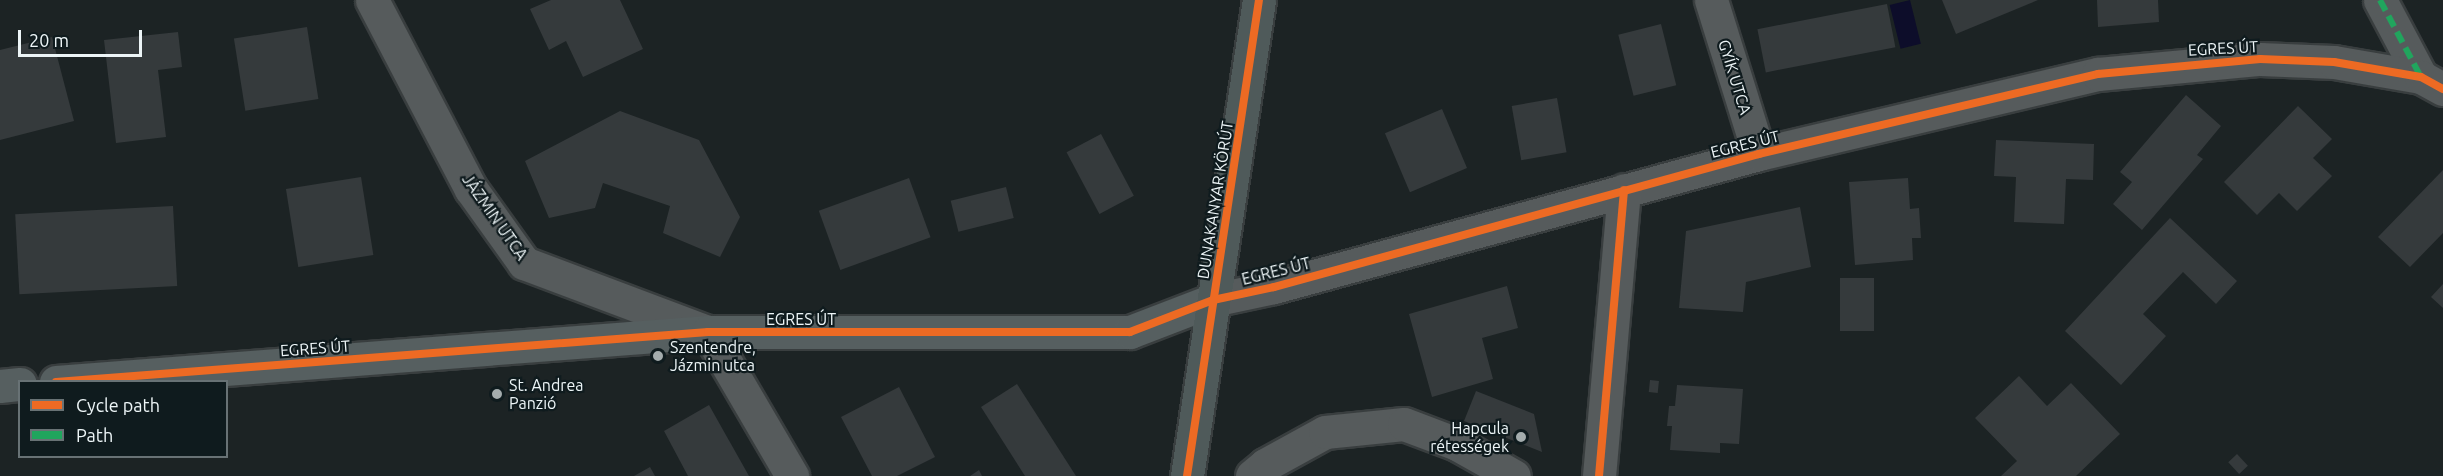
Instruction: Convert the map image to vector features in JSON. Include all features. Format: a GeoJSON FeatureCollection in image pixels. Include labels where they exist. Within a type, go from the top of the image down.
{"type":"FeatureCollection","features":[{"type":"Feature","properties":{"kind":"main road","name":"DUNAKANYAR KÖRÚT"},"geometry":{"type":"LineString","coordinates":[[1187,476],[1259,0]]}},
{"type":"Feature","properties":{"kind":"street","name":"JÁZMIN UTCA"},"geometry":{"type":"LineString","coordinates":[[372,0],[471,189],[524,263],[708,332]]}},
{"type":"Feature","properties":{"kind":"street","name":"GYÍK UTCA"},"geometry":{"type":"LineString","coordinates":[[1711,0],[1759,153]]}},
{"type":"Feature","properties":{"kind":"street"},"geometry":{"type":"LineString","coordinates":[[2380,0],[2432,83]]}},
{"type":"Feature","properties":{"kind":"street","name":"EGRES ÚT"},"geometry":{"type":"LineString","coordinates":[[69,380],[708,332],[1130,332],[1213,300],[1274,287],[1759,153],[2098,74],[2178,64],[2260,59],[2323,62],[2432,83]]}},
{"type":"Feature","properties":{"kind":"street"},"geometry":{"type":"LineString","coordinates":[[1599,476],[1624,190]]}},
{"type":"Feature","properties":{"kind":"street"},"geometry":{"type":"LineString","coordinates":[[708,332],[792,476]]}},
{"type":"Feature","properties":{"kind":"street"},"geometry":{"type":"LineString","coordinates":[[0,386],[18,384]]}},
{"type":"Feature","properties":{"kind":"street"},"geometry":{"type":"LineString","coordinates":[[1252,476],[1265,465],[1325,432],[1404,424],[1456,444],[1514,476]]}},
{"type":"Feature","properties":{"kind":"water"},"geometry":{"type":"Polygon","coordinates":[[[1910,0],[1921,44],[1901,49],[1890,5],[1910,0]]]}},
{"type":"Feature","properties":{"kind":"building"},"geometry":{"type":"Polygon","coordinates":[[[551,0],[620,0],[643,49],[583,77],[566,41],[549,50],[530,9],[551,0]]]}},
{"type":"Feature","properties":{"kind":"building"},"geometry":{"type":"Polygon","coordinates":[[[1942,0],[2038,0],[1956,34],[1942,0]]]}},
{"type":"Feature","properties":{"kind":"building"},"geometry":{"type":"Polygon","coordinates":[[[2097,0],[2158,0],[2159,22],[2098,27],[2097,0]]]}},
{"type":"Feature","properties":{"kind":"building"},"geometry":{"type":"Polygon","coordinates":[[[1887,4],[1895,47],[1766,72],[1757,29],[1887,4]]]}},
{"type":"Feature","properties":{"kind":"building"},"geometry":{"type":"Polygon","coordinates":[[[1661,24],[1676,85],[1634,96],[1618,35],[1661,24]]]}},
{"type":"Feature","properties":{"kind":"building"},"geometry":{"type":"Polygon","coordinates":[[[307,27],[318,99],[245,111],[234,39],[307,27]]]}},
{"type":"Feature","properties":{"kind":"building"},"geometry":{"type":"Polygon","coordinates":[[[178,32],[182,67],[158,70],[166,137],[116,143],[104,40],[178,32]]]}},
{"type":"Feature","properties":{"kind":"building"},"geometry":{"type":"Polygon","coordinates":[[[52,37],[74,121],[0,140],[0,50],[52,37]]]}},
{"type":"Feature","properties":{"kind":"building"},"geometry":{"type":"Polygon","coordinates":[[[2186,95],[2221,126],[2197,155],[2203,159],[2142,230],[2113,204],[2132,182],[2120,172],[2186,95]]]}},
{"type":"Feature","properties":{"kind":"building"},"geometry":{"type":"Polygon","coordinates":[[[1557,98],[1567,152],[1521,160],[1512,106],[1557,98]]]}},
{"type":"Feature","properties":{"kind":"building"},"geometry":{"type":"Polygon","coordinates":[[[2298,106],[2332,139],[2313,158],[2332,176],[2297,211],[2279,193],[2257,215],[2224,182],[2298,106]]]}},
{"type":"Feature","properties":{"kind":"building"},"geometry":{"type":"Polygon","coordinates":[[[1442,109],[1467,168],[1410,192],[1385,133],[1442,109]]]}},
{"type":"Feature","properties":{"kind":"building"},"geometry":{"type":"Polygon","coordinates":[[[620,111],[699,140],[740,217],[720,257],[663,233],[670,206],[603,183],[595,208],[549,218],[525,161],[620,111]]]}},
{"type":"Feature","properties":{"kind":"building"},"geometry":{"type":"Polygon","coordinates":[[[1101,134],[1134,196],[1099,214],[1067,152],[1101,134]]]}},
{"type":"Feature","properties":{"kind":"building"},"geometry":{"type":"Polygon","coordinates":[[[1996,140],[2094,144],[2093,180],[2066,179],[2064,224],[2014,222],[2016,177],[1994,176],[1996,140]]]}},
{"type":"Feature","properties":{"kind":"building"},"geometry":{"type":"Polygon","coordinates":[[[2443,170],[2443,233],[2410,267],[2378,237],[2443,170]]]}},
{"type":"Feature","properties":{"kind":"building"},"geometry":{"type":"Polygon","coordinates":[[[361,177],[373,255],[298,267],[286,189],[361,177]]]}},
{"type":"Feature","properties":{"kind":"building"},"geometry":{"type":"Polygon","coordinates":[[[909,178],[931,237],[840,270],[819,211],[909,178]]]}},
{"type":"Feature","properties":{"kind":"building"},"geometry":{"type":"Polygon","coordinates":[[[1908,178],[1910,209],[1919,208],[1921,238],[1912,238],[1913,260],[1855,265],[1849,182],[1908,178]]]}},
{"type":"Feature","properties":{"kind":"building"},"geometry":{"type":"Polygon","coordinates":[[[1006,187],[1014,218],[958,232],[951,201],[1006,187]]]}},
{"type":"Feature","properties":{"kind":"building"},"geometry":{"type":"Polygon","coordinates":[[[173,206],[177,286],[19,294],[15,214],[173,206]]]}},
{"type":"Feature","properties":{"kind":"building"},"geometry":{"type":"Polygon","coordinates":[[[1800,207],[1811,267],[1746,282],[1743,312],[1679,308],[1686,231],[1800,207]]]}},
{"type":"Feature","properties":{"kind":"building"},"geometry":{"type":"Polygon","coordinates":[[[2170,218],[2237,281],[2216,304],[2183,272],[2143,314],[2166,336],[2121,385],[2065,331],[2170,218]]]}},
{"type":"Feature","properties":{"kind":"building"},"geometry":{"type":"Polygon","coordinates":[[[1840,278],[1874,278],[1874,331],[1840,331],[1840,278]]]}},
{"type":"Feature","properties":{"kind":"building"},"geometry":{"type":"Polygon","coordinates":[[[2443,284],[2443,308],[2431,297],[2443,284]]]}},
{"type":"Feature","properties":{"kind":"building"},"geometry":{"type":"Polygon","coordinates":[[[1507,286],[1518,328],[1482,338],[1493,379],[1432,397],[1409,314],[1507,286]]]}},
{"type":"Feature","properties":{"kind":"building"},"geometry":{"type":"Polygon","coordinates":[[[2019,376],[2047,406],[2071,383],[2120,434],[2076,476],[2001,476],[2017,461],[1975,418],[2019,376]]]}},
{"type":"Feature","properties":{"kind":"building"},"geometry":{"type":"Polygon","coordinates":[[[1650,380],[1659,381],[1658,393],[1649,392],[1650,380]]]}},
{"type":"Feature","properties":{"kind":"building"},"geometry":{"type":"Polygon","coordinates":[[[1017,384],[1076,476],[1025,476],[981,407],[1017,384]]]}},
{"type":"Feature","properties":{"kind":"building"},"geometry":{"type":"Polygon","coordinates":[[[1677,385],[1743,389],[1739,444],[1720,443],[1720,453],[1670,450],[1672,426],[1667,426],[1669,406],[1675,406],[1677,385]]]}},
{"type":"Feature","properties":{"kind":"building"},"geometry":{"type":"Polygon","coordinates":[[[899,387],[935,457],[897,476],[872,476],[841,417],[899,387]]]}},
{"type":"Feature","properties":{"kind":"building","name":"Hapcula rétességek"},"geometry":{"type":"Polygon","coordinates":[[[1476,391],[1534,414],[1542,452],[1464,421],[1476,391]]]}},
{"type":"Feature","properties":{"kind":"building"},"geometry":{"type":"Polygon","coordinates":[[[709,405],[749,476],[688,476],[664,431],[709,405]]]}},
{"type":"Feature","properties":{"kind":"building"},"geometry":{"type":"Polygon","coordinates":[[[2237,454],[2248,466],[2239,474],[2228,462],[2237,454]]]}},
{"type":"Feature","properties":{"kind":"building"},"geometry":{"type":"Polygon","coordinates":[[[650,467],[655,476],[634,476],[650,467]]]}},
{"type":"Feature","properties":{"kind":"building"},"geometry":{"type":"Polygon","coordinates":[[[979,470],[982,476],[970,476],[979,470]]]}},
{"type":"Feature","properties":{"kind":"marked path"},"geometry":{"type":"LineString","coordinates":[[2380,0],[2421,77]]}},
{"type":"Feature","properties":{"kind":"cycle path"},"geometry":{"type":"LineString","coordinates":[[1187,476],[1259,0]]}},
{"type":"Feature","properties":{"kind":"cycle path"},"geometry":{"type":"LineString","coordinates":[[82,380],[708,332],[1130,332],[1213,300],[1274,287],[1759,154],[2098,74],[2260,59],[2334,62],[2421,77],[2443,89]]}},
{"type":"Feature","properties":{"kind":"cycle path"},"geometry":{"type":"LineString","coordinates":[[1599,476],[1624,190]]}},
{"type":"Feature","properties":{"kind":"place","name":"Szentendre, Jázmin utca"},"geometry":{"type":"Point","coordinates":[658,356]}},
{"type":"Feature","properties":{"kind":"place","name":"St. Andrea Panzió"},"geometry":{"type":"Point","coordinates":[497,394]}},
{"type":"Feature","properties":{"kind":"place","name":"Hapcula rétességek"},"geometry":{"type":"Point","coordinates":[1521,437]}}]}
